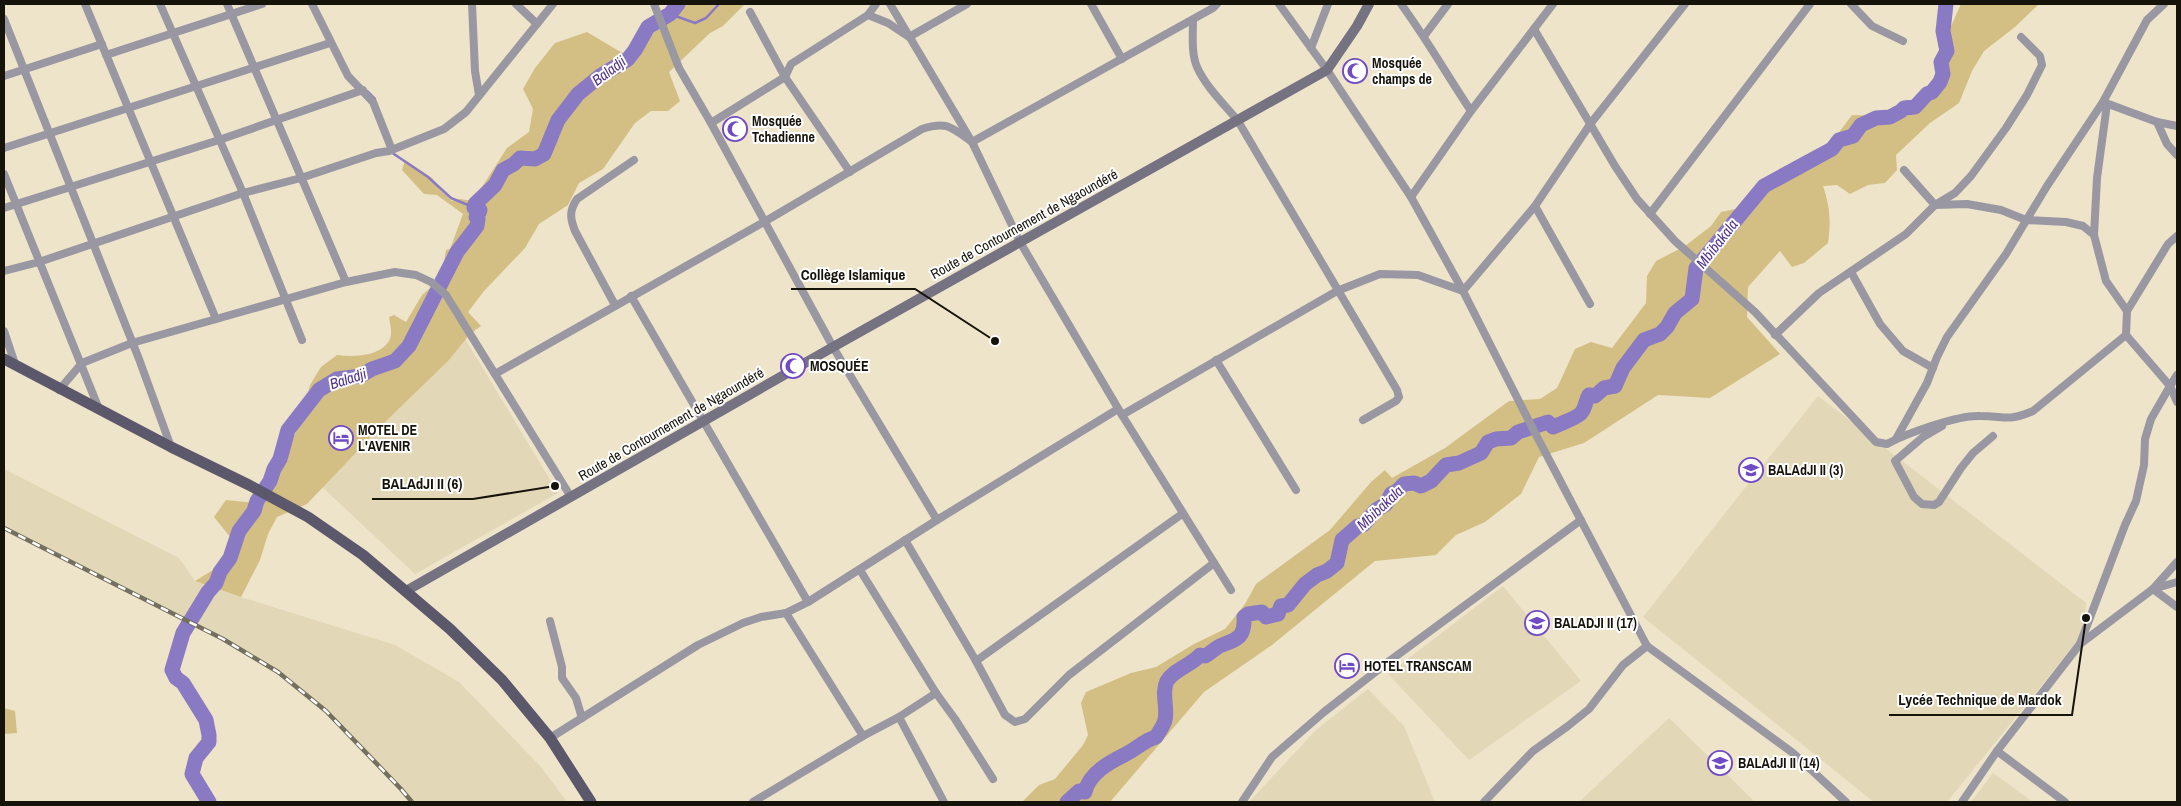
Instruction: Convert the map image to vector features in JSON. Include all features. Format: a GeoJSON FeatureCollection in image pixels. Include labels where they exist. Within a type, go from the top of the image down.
{"type":"FeatureCollection","features":[{"type":"Feature","properties":{"kind":"main road"},"geometry":{"type":"LineString","coordinates":[[4,359],[171,448],[249,485],[308,518],[363,555],[450,629],[502,680],[550,738],[592,802]]}},
{"type":"Feature","properties":{"kind":"street"},"geometry":{"type":"LineString","coordinates":[[85,4],[216,319]]}},
{"type":"Feature","properties":{"kind":"street"},"geometry":{"type":"LineString","coordinates":[[160,4],[243,193],[302,340]]}},
{"type":"Feature","properties":{"kind":"street"},"geometry":{"type":"LineString","coordinates":[[227,4],[346,282]]}},
{"type":"Feature","properties":{"kind":"street"},"geometry":{"type":"LineString","coordinates":[[106,56],[262,4]]}},
{"type":"Feature","properties":{"kind":"street"},"geometry":{"type":"LineString","coordinates":[[312,4],[348,76],[373,102],[391,151]]}},
{"type":"Feature","properties":{"kind":"street"},"geometry":{"type":"LineString","coordinates":[[472,4],[475,71],[479,95]]}},
{"type":"Feature","properties":{"kind":"street"},"geometry":{"type":"LineString","coordinates":[[516,4],[537,24]]}},
{"type":"Feature","properties":{"kind":"street"},"geometry":{"type":"LineString","coordinates":[[4,271],[40,262],[243,193],[301,178],[376,153],[391,151],[444,129],[466,112],[554,4]]}},
{"type":"Feature","properties":{"kind":"street"},"geometry":{"type":"LineString","coordinates":[[711,123],[785,77],[791,64],[868,15],[876,4]]}},
{"type":"Feature","properties":{"kind":"street"},"geometry":{"type":"LineString","coordinates":[[890,4],[972,142],[1020,242],[1120,412],[1231,590]]}},
{"type":"Feature","properties":{"kind":"street"},"geometry":{"type":"LineString","coordinates":[[909,37],[967,4]]}},
{"type":"Feature","properties":{"kind":"street"},"geometry":{"type":"LineString","coordinates":[[1091,4],[1122,59]]}},
{"type":"Feature","properties":{"kind":"street"},"geometry":{"type":"LineString","coordinates":[[972,142],[1193,20],[1217,4]]}},
{"type":"Feature","properties":{"kind":"street"},"geometry":{"type":"LineString","coordinates":[[1280,4],[1327,70],[1411,197],[1463,292],[1647,646],[1793,752],[1846,802]]}},
{"type":"Feature","properties":{"kind":"street"},"geometry":{"type":"LineString","coordinates":[[1311,48],[1328,4]]}},
{"type":"Feature","properties":{"kind":"street","name":"Route de Contournement de Ngaoundéré"},"geometry":{"type":"LineString","coordinates":[[406,591],[833,347],[1327,70],[1357,26],[1369,4]]}},
{"type":"Feature","properties":{"kind":"street"},"geometry":{"type":"LineString","coordinates":[[1401,4],[1424,36],[1444,72],[1471,111]]}},
{"type":"Feature","properties":{"kind":"street"},"geometry":{"type":"LineString","coordinates":[[1424,36],[1448,4]]}},
{"type":"Feature","properties":{"kind":"street"},"geometry":{"type":"LineString","coordinates":[[1411,197],[1471,111],[1553,4]]}},
{"type":"Feature","properties":{"kind":"street"},"geometry":{"type":"LineString","coordinates":[[1463,292],[1534,206],[1590,123],[1685,4]]}},
{"type":"Feature","properties":{"kind":"street"},"geometry":{"type":"LineString","coordinates":[[1650,214],[1810,4]]}},
{"type":"Feature","properties":{"kind":"street"},"geometry":{"type":"LineString","coordinates":[[1851,4],[1872,26],[1903,41]]}},
{"type":"Feature","properties":{"kind":"street"},"geometry":{"type":"LineString","coordinates":[[1896,439],[1927,383],[1947,337],[2006,254],[2026,220],[2105,103],[2147,20],[2164,4]]}},
{"type":"Feature","properties":{"kind":"street"},"geometry":{"type":"LineString","coordinates":[[655,7],[673,55],[764,222],[833,347],[937,520]]}},
{"type":"Feature","properties":{"kind":"street"},"geometry":{"type":"LineString","coordinates":[[750,12],[785,77],[850,172]]}},
{"type":"Feature","properties":{"kind":"street"},"geometry":{"type":"LineString","coordinates":[[868,15],[888,23],[909,37]]}},
{"type":"Feature","properties":{"kind":"street"},"geometry":{"type":"LineString","coordinates":[[4,19],[132,342],[171,448]]}},
{"type":"Feature","properties":{"kind":"street"},"geometry":{"type":"LineString","coordinates":[[1193,20],[1193,49],[1196,66],[1238,120],[1397,390],[1399,397],[1364,420]]}},
{"type":"Feature","properties":{"kind":"street"},"geometry":{"type":"LineString","coordinates":[[1534,29],[1615,166],[1637,199],[1675,241],[1755,312],[1876,442],[1887,444],[1896,439],[1954,419],[1980,416],[1998,419],[2016,418],[2033,411],[2126,336]]}},
{"type":"Feature","properties":{"kind":"street"},"geometry":{"type":"LineString","coordinates":[[1775,335],[1819,293],[1906,234],[1935,205],[1955,194],[1971,176],[1992,149],[2027,95],[2042,66],[2040,56],[2020,37]]}},
{"type":"Feature","properties":{"kind":"street"},"geometry":{"type":"LineString","coordinates":[[4,148],[128,106],[330,43]]}},
{"type":"Feature","properties":{"kind":"street"},"geometry":{"type":"LineString","coordinates":[[4,76],[102,44]]}},
{"type":"Feature","properties":{"kind":"street"},"geometry":{"type":"LineString","coordinates":[[4,208],[219,140],[363,90]]}},
{"type":"Feature","properties":{"kind":"street"},"geometry":{"type":"LineString","coordinates":[[2105,103],[2157,122],[2177,126]]}},
{"type":"Feature","properties":{"kind":"street"},"geometry":{"type":"LineString","coordinates":[[2105,103],[2097,178],[2094,235],[2106,281],[2127,311]]}},
{"type":"Feature","properties":{"kind":"street"},"geometry":{"type":"LineString","coordinates":[[2157,122],[2167,144],[2177,155]]}},
{"type":"Feature","properties":{"kind":"street"},"geometry":{"type":"LineString","coordinates":[[495,374],[922,130],[938,124],[950,127],[972,142]]}},
{"type":"Feature","properties":{"kind":"street"},"geometry":{"type":"LineString","coordinates":[[615,305],[575,232],[570,219],[571,208],[576,199],[634,160]]}},
{"type":"Feature","properties":{"kind":"street"},"geometry":{"type":"LineString","coordinates":[[1904,170],[1935,205]]}},
{"type":"Feature","properties":{"kind":"street"},"geometry":{"type":"LineString","coordinates":[[4,174],[99,409]]}},
{"type":"Feature","properties":{"kind":"street"},"geometry":{"type":"LineString","coordinates":[[1935,205],[1967,204],[2001,210],[2026,220],[2066,222],[2083,226],[2094,235]]}},
{"type":"Feature","properties":{"kind":"street"},"geometry":{"type":"LineString","coordinates":[[1534,206],[1590,304]]}},
{"type":"Feature","properties":{"kind":"street"},"geometry":{"type":"LineString","coordinates":[[2177,236],[2168,244],[2127,311],[2126,336],[2170,386],[2177,402]]}},
{"type":"Feature","properties":{"kind":"street"},"geometry":{"type":"LineString","coordinates":[[59,390],[82,363],[132,342],[346,282],[395,272],[416,275],[439,288],[446,295],[571,497]]}},
{"type":"Feature","properties":{"kind":"street"},"geometry":{"type":"LineString","coordinates":[[1851,272],[1880,324],[1903,351],[1933,368]]}},
{"type":"Feature","properties":{"kind":"street"},"geometry":{"type":"LineString","coordinates":[[550,738],[698,645],[743,623],[761,617],[786,613],[808,602],[937,520],[1120,412],[1337,291],[1380,274],[1396,274],[1418,275],[1463,292]]}},
{"type":"Feature","properties":{"kind":"street"},"geometry":{"type":"LineString","coordinates":[[631,296],[808,602]]}},
{"type":"Feature","properties":{"kind":"street"},"geometry":{"type":"LineString","coordinates":[[4,331],[15,364]]}},
{"type":"Feature","properties":{"kind":"street"},"geometry":{"type":"LineString","coordinates":[[1216,360],[1296,490]]}},
{"type":"Feature","properties":{"kind":"street"},"geometry":{"type":"LineString","coordinates":[[2080,644],[2136,501],[2144,465],[2145,439],[2151,419],[2177,375]]}},
{"type":"Feature","properties":{"kind":"street"},"geometry":{"type":"LineString","coordinates":[[1954,419],[1933,433],[1923,436],[1895,461],[1914,497],[1922,504],[1928,506],[1939,502],[1960,468],[1973,453],[1993,436]]}},
{"type":"Feature","properties":{"kind":"street"},"geometry":{"type":"LineString","coordinates":[[976,661],[1182,514]]}},
{"type":"Feature","properties":{"kind":"street"},"geometry":{"type":"LineString","coordinates":[[1242,802],[1272,757],[1324,712],[1388,662],[1581,520]]}},
{"type":"Feature","properties":{"kind":"street"},"geometry":{"type":"LineString","coordinates":[[905,540],[976,661],[1005,715],[1015,722],[1025,719],[1069,675],[1214,563]]}},
{"type":"Feature","properties":{"kind":"street"},"geometry":{"type":"LineString","coordinates":[[1962,802],[1997,751],[2080,644],[2153,588],[2177,562]]}},
{"type":"Feature","properties":{"kind":"street"},"geometry":{"type":"LineString","coordinates":[[860,570],[936,693],[955,719],[993,780]]}},
{"type":"Feature","properties":{"kind":"street"},"geometry":{"type":"LineString","coordinates":[[2153,588],[2177,582]]}},
{"type":"Feature","properties":{"kind":"street"},"geometry":{"type":"LineString","coordinates":[[2153,588],[2177,607]]}},
{"type":"Feature","properties":{"kind":"street"},"geometry":{"type":"LineString","coordinates":[[786,613],[863,736]]}},
{"type":"Feature","properties":{"kind":"street"},"geometry":{"type":"LineString","coordinates":[[550,621],[562,667],[562,678],[576,698],[582,718]]}},
{"type":"Feature","properties":{"kind":"street"},"geometry":{"type":"LineString","coordinates":[[1484,802],[1533,751],[1589,708],[1623,665],[1647,646]]}},
{"type":"Feature","properties":{"kind":"street"},"geometry":{"type":"LineString","coordinates":[[753,802],[863,736],[900,717],[936,693]]}},
{"type":"Feature","properties":{"kind":"street"},"geometry":{"type":"LineString","coordinates":[[900,717],[944,802]]}},
{"type":"Feature","properties":{"kind":"street"},"geometry":{"type":"LineString","coordinates":[[1997,751],[2065,802]]}},
{"type":"Feature","properties":{"kind":"shaded area","name":"Baladji"},"geometry":{"type":"Polygon","coordinates":[[[676,4],[745,4],[723,26],[710,33],[669,72],[680,101],[668,111],[651,111],[635,123],[603,169],[579,183],[568,205],[539,224],[525,248],[484,291],[468,312],[481,326],[470,334],[448,361],[387,420],[307,504],[277,517],[268,534],[260,560],[241,597],[195,581],[226,562],[231,538],[214,517],[226,500],[256,503],[271,482],[301,422],[310,385],[321,367],[337,355],[365,355],[385,346],[391,335],[389,317],[394,315],[406,322],[422,295],[437,282],[443,269],[446,250],[450,249],[463,214],[437,195],[424,194],[402,170],[405,160],[432,178],[440,190],[452,201],[460,199],[473,201],[507,148],[529,132],[533,109],[523,89],[535,68],[555,43],[587,32],[629,57],[672,15],[676,4]]]}},
{"type":"Feature","properties":{"kind":"shaded area","name":"Mbibakala"},"geometry":{"type":"Polygon","coordinates":[[[1961,4],[2039,4],[2015,27],[1984,51],[1972,71],[1959,103],[1930,123],[1896,155],[1897,170],[1885,183],[1868,185],[1850,194],[1837,185],[1823,186],[1829,214],[1828,243],[1804,263],[1792,267],[1780,251],[1748,287],[1747,317],[1780,354],[1710,398],[1658,395],[1584,443],[1539,457],[1521,494],[1485,522],[1456,535],[1436,555],[1375,561],[1272,645],[1204,692],[1110,802],[1022,802],[1039,785],[1055,779],[1083,745],[1088,735],[1081,703],[1086,692],[1131,673],[1156,667],[1194,644],[1225,629],[1245,604],[1256,584],[1330,530],[1371,482],[1385,470],[1392,478],[1445,448],[1509,401],[1540,399],[1557,388],[1575,349],[1591,342],[1612,348],[1646,303],[1647,276],[1656,261],[1685,246],[1711,226],[1721,212],[1746,207],[1762,181],[1828,147],[1852,115],[1887,116],[1929,103],[1941,69],[1948,33],[1961,4]]]}},
{"type":"Feature","properties":{"kind":"shaded area"},"geometry":{"type":"Polygon","coordinates":[[[464,337],[558,493],[415,574],[319,484],[464,337]]]}},
{"type":"Feature","properties":{"kind":"shaded area"},"geometry":{"type":"Polygon","coordinates":[[[1818,396],[2086,603],[2083,634],[1947,802],[1874,802],[1643,617],[1818,396]]]}},
{"type":"Feature","properties":{"kind":"shaded area"},"geometry":{"type":"Polygon","coordinates":[[[4,469],[179,558],[195,581],[395,645],[459,682],[541,767],[567,802],[412,802],[326,711],[277,672],[223,639],[4,528],[4,469]]]}},
{"type":"Feature","properties":{"kind":"shaded area"},"geometry":{"type":"Polygon","coordinates":[[[1503,586],[1581,681],[1469,760],[1388,674],[1503,586]]]}},
{"type":"Feature","properties":{"kind":"shaded area"},"geometry":{"type":"Polygon","coordinates":[[[1368,689],[1404,726],[1435,802],[1249,802],[1316,730],[1368,689]]]}},
{"type":"Feature","properties":{"kind":"shaded area"},"geometry":{"type":"Polygon","coordinates":[[[4,708],[15,711],[17,733],[4,734],[4,708]]]}},
{"type":"Feature","properties":{"kind":"shaded area"},"geometry":{"type":"Polygon","coordinates":[[[1669,718],[1755,802],[1579,802],[1669,718]]]}},
{"type":"Feature","properties":{"kind":"shaded area"},"geometry":{"type":"Polygon","coordinates":[[[1993,773],[2033,802],[1971,802],[1993,773]]]}},
{"type":"Feature","properties":{"kind":"waterway","name":"Baladji"},"geometry":{"type":"LineString","coordinates":[[209,802],[192,774],[196,758],[209,742],[206,720],[183,683],[176,678],[172,670],[183,633],[208,592],[216,583],[220,572],[230,558],[239,531],[254,511],[257,501],[270,481],[280,459],[288,430],[319,390],[337,379],[360,376],[372,369],[395,361],[409,346],[457,252],[477,226],[478,219],[476,217],[480,210],[474,208],[475,204],[495,185],[503,170],[520,158],[535,159],[544,154],[558,120],[578,94],[600,76],[628,59],[648,27],[670,14],[678,4]]}},
{"type":"Feature","properties":{"kind":"waterway"},"geometry":{"type":"LineString","coordinates":[[670,14],[695,23],[706,18],[719,4]]}},
{"type":"Feature","properties":{"kind":"waterway","name":"Mbibakala"},"geometry":{"type":"LineString","coordinates":[[1067,802],[1079,791],[1085,792],[1091,779],[1101,769],[1156,737],[1165,720],[1165,686],[1170,677],[1200,655],[1205,656],[1220,646],[1237,639],[1242,633],[1244,617],[1248,614],[1262,612],[1266,617],[1278,614],[1281,606],[1288,605],[1305,584],[1337,563],[1342,540],[1358,526],[1363,525],[1376,510],[1386,504],[1391,494],[1404,484],[1414,483],[1421,486],[1431,481],[1446,465],[1459,463],[1481,453],[1488,442],[1496,439],[1511,438],[1518,432],[1548,422],[1553,427],[1568,421],[1581,413],[1589,395],[1595,396],[1604,388],[1615,386],[1623,368],[1644,340],[1660,334],[1667,327],[1675,313],[1692,299],[1696,268],[1764,186],[1832,149],[1839,140],[1853,136],[1861,125],[1876,118],[1890,117],[1904,108],[1915,107],[1927,94],[1932,92],[1940,82],[1943,74],[1941,62],[1947,51],[1943,31],[1946,4]]}},
{"type":"Feature","properties":{"kind":"waterway"},"geometry":{"type":"LineString","coordinates":[[367,91],[375,99]]}},
{"type":"Feature","properties":{"kind":"waterway"},"geometry":{"type":"LineString","coordinates":[[391,152],[428,177],[451,198],[480,210]]}},
{"type":"Feature","properties":{"kind":"railway"},"geometry":{"type":"LineString","coordinates":[[4,528],[223,639],[278,672],[326,711],[412,802]]}},
{"type":"Feature","properties":{"kind":"place","name":"Mosquée champs de"},"geometry":{"type":"Point","coordinates":[1355,71]}},
{"type":"Feature","properties":{"kind":"place","name":"Mosquée Tchadienne"},"geometry":{"type":"Point","coordinates":[735,129]}},
{"type":"Feature","properties":{"kind":"place","name":"Collège Islamique"},"geometry":{"type":"Point","coordinates":[995,341]}},
{"type":"Feature","properties":{"kind":"place","name":"MOSQUÉE"},"geometry":{"type":"Point","coordinates":[793,366]}},
{"type":"Feature","properties":{"kind":"place","name":"MOTEL DE L'AVENIR"},"geometry":{"type":"Point","coordinates":[341,438]}},
{"type":"Feature","properties":{"kind":"place","name":"BALAdJI II (3)"},"geometry":{"type":"Point","coordinates":[1751,470]}},
{"type":"Feature","properties":{"kind":"place","name":"BALAdJI II (6)"},"geometry":{"type":"Point","coordinates":[555,486]}},
{"type":"Feature","properties":{"kind":"place","name":"Lycée Technique de Mardok"},"geometry":{"type":"Point","coordinates":[2086,618]}},
{"type":"Feature","properties":{"kind":"place","name":"BALADJI II (17)"},"geometry":{"type":"Point","coordinates":[1537,623]}},
{"type":"Feature","properties":{"kind":"place","name":"HOTEL TRANSCAM"},"geometry":{"type":"Point","coordinates":[1347,666]}},
{"type":"Feature","properties":{"kind":"place","name":"BALAdJI II (14)"},"geometry":{"type":"Point","coordinates":[1720,763]}}]}
